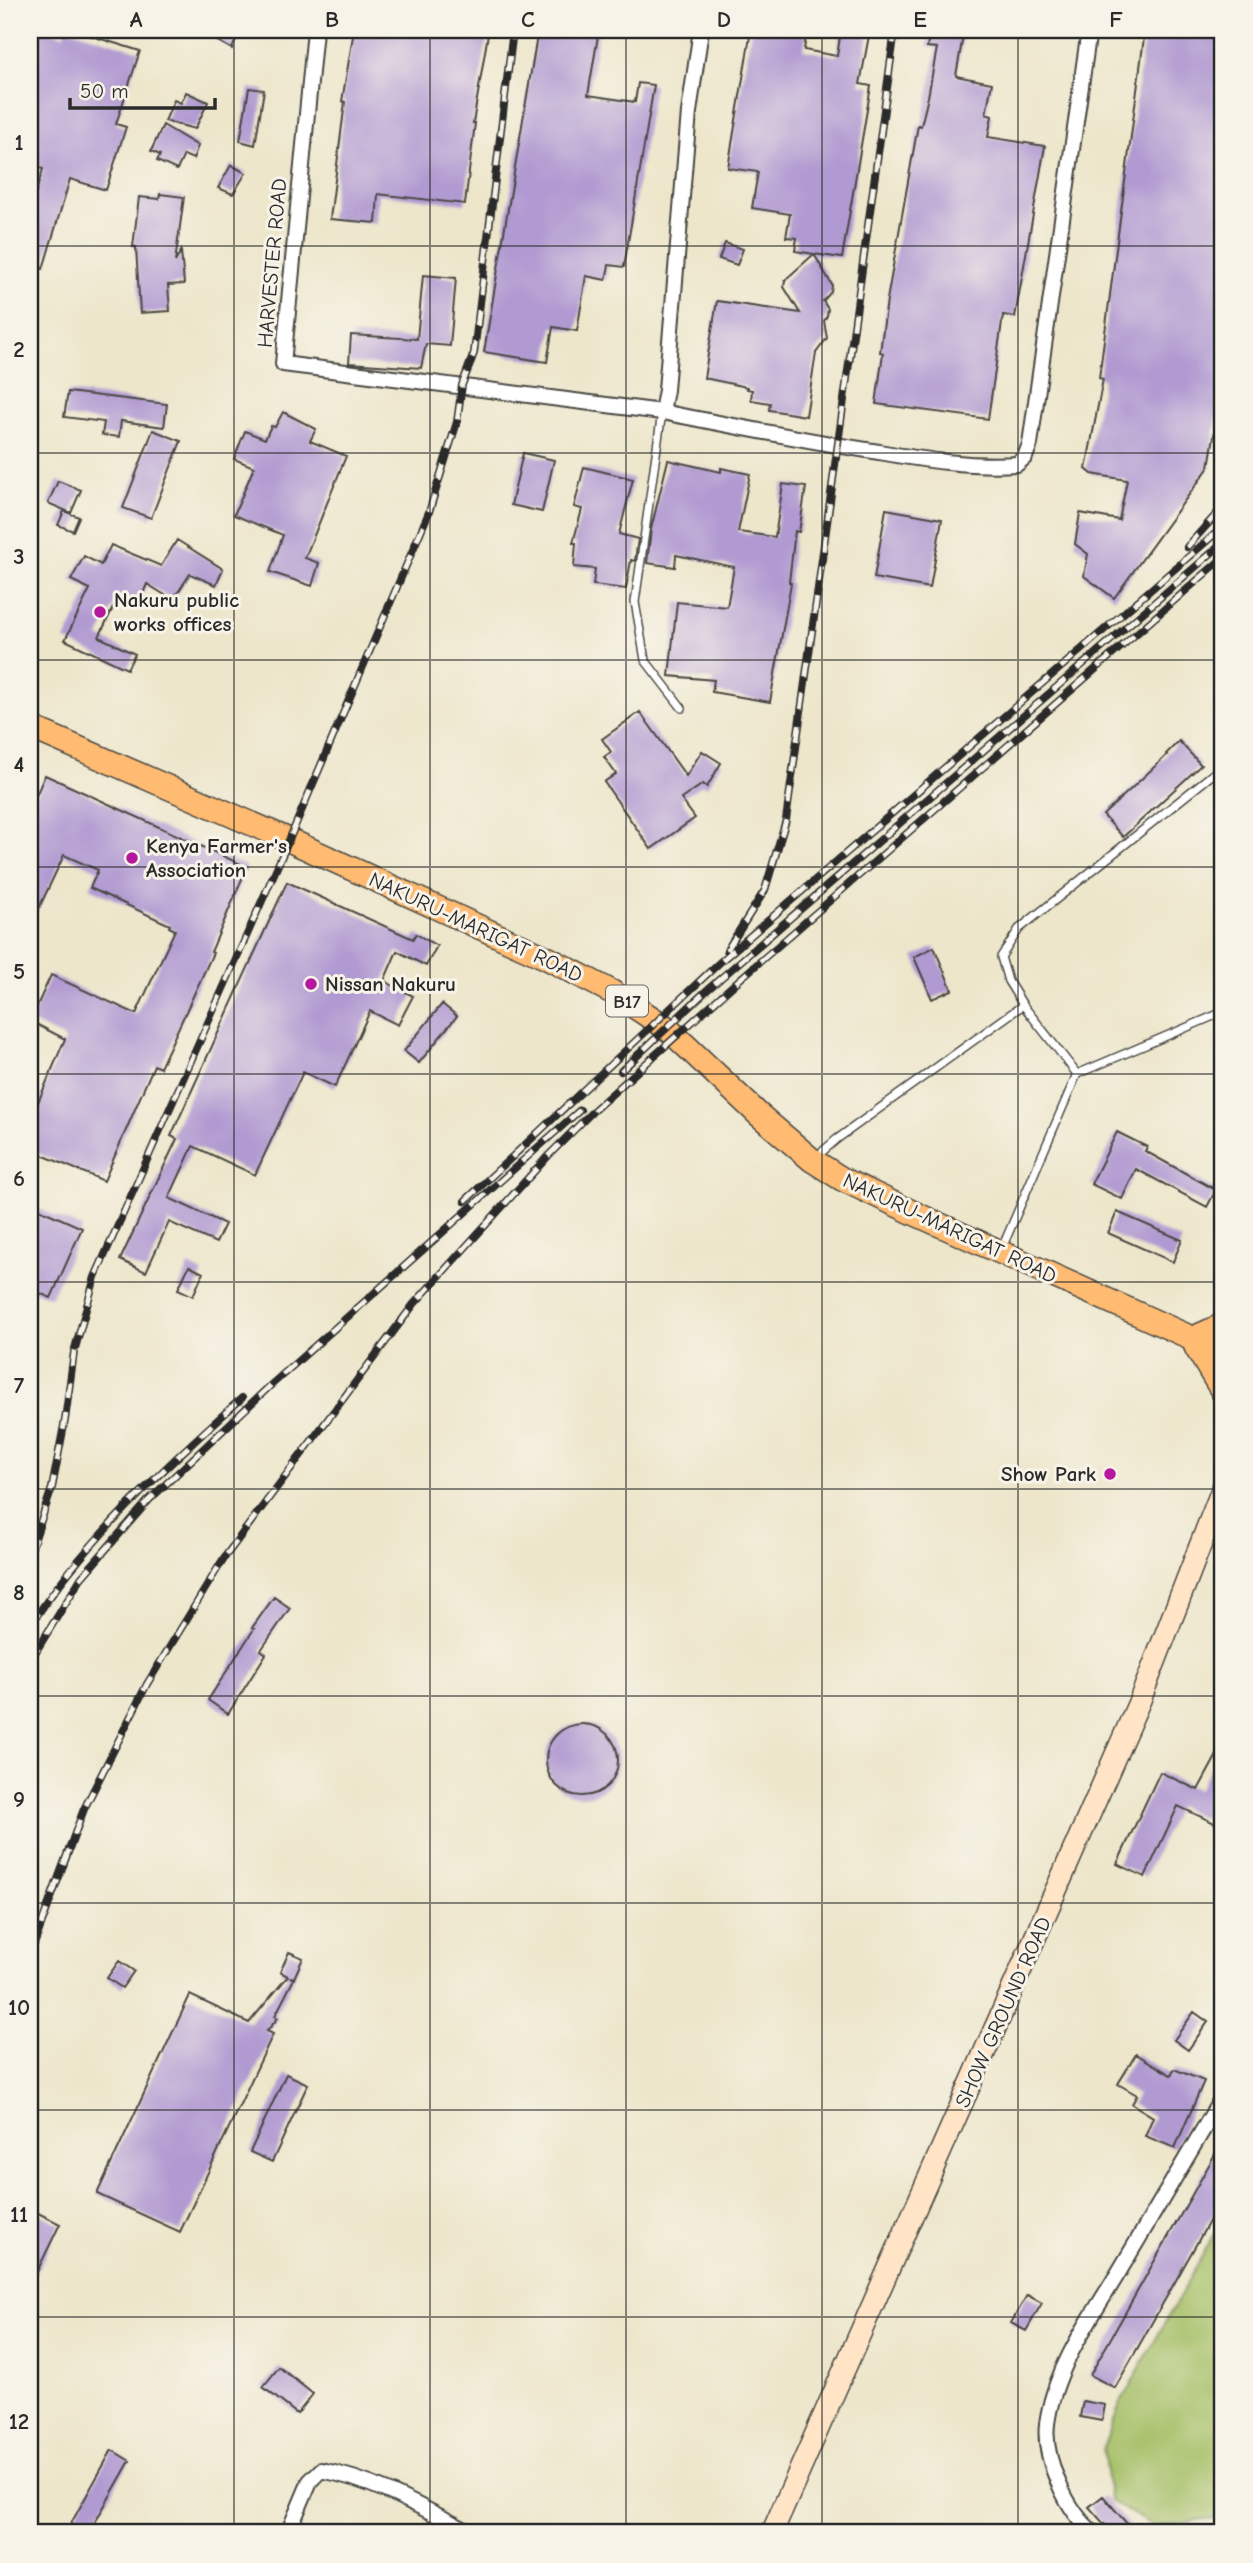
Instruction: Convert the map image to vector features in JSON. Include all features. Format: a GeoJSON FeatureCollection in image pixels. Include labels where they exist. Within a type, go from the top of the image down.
{"type":"FeatureCollection","features":[{"type":"Feature","properties":{"kind":"main road","name":"NAKURU-MARIGAT ROAD"},"geometry":{"type":"LineString","coordinates":[[31,731],[447,911],[612,992],[676,1035],[758,1114],[812,1160],[842,1179],[1191,1337],[1223,1362]]}},
{"type":"Feature","properties":{"kind":"main road"},"geometry":{"type":"LineString","coordinates":[[1223,1325],[1191,1337],[1223,1392]]}},
{"type":"Feature","properties":{"kind":"main road","name":"NAKURU-MARIGAT ROAD"},"geometry":{"type":"LineString","coordinates":[[1191,1337],[1223,1342]]}},
{"type":"Feature","properties":{"kind":"main road","name":"SHOW GROUND ROAD"},"geometry":{"type":"LineString","coordinates":[[772,2533],[1129,1725],[1223,1487]]}},
{"type":"Feature","properties":{"kind":"street","name":"HARVESTER ROAD"},"geometry":{"type":"LineString","coordinates":[[315,30],[283,364],[662,412]]}},
{"type":"Feature","properties":{"kind":"street"},"geometry":{"type":"LineString","coordinates":[[701,30],[689,113],[662,412],[838,446],[988,466],[1017,464],[1025,457],[1030,444],[1089,30]]}},
{"type":"Feature","properties":{"kind":"street"},"geometry":{"type":"LineString","coordinates":[[1094,2533],[1063,2494],[1050,2460],[1047,2426],[1056,2390],[1076,2345],[1223,2096]]}},
{"type":"Feature","properties":{"kind":"street"},"geometry":{"type":"LineString","coordinates":[[288,2533],[310,2482],[321,2470],[347,2475],[394,2494],[471,2533]]}},
{"type":"Feature","properties":{"kind":"lane"},"geometry":{"type":"LineString","coordinates":[[662,412],[635,602],[645,660],[682,708]]}},
{"type":"Feature","properties":{"kind":"lane"},"geometry":{"type":"LineString","coordinates":[[1077,1074],[1023,1005],[1008,981],[1001,957],[1019,929],[1223,766]]}},
{"type":"Feature","properties":{"kind":"lane"},"geometry":{"type":"LineString","coordinates":[[812,1160],[837,1139],[1023,1005]]}},
{"type":"Feature","properties":{"kind":"lane"},"geometry":{"type":"LineString","coordinates":[[1001,1252],[1077,1074],[1223,1012]]}},
{"type":"Feature","properties":{"kind":"green space"},"geometry":{"type":"Polygon","coordinates":[[[1223,2218],[1223,2518],[1154,2526],[1110,2501],[1103,2448],[1122,2400],[1223,2218]]]}},
{"type":"Feature","properties":{"kind":"building"},"geometry":{"type":"Polygon","coordinates":[[[37,30],[64,35],[65,30],[72,30],[140,51],[116,124],[126,127],[106,190],[70,179],[43,269],[30,265],[30,211],[43,169],[30,165],[30,38],[34,39],[37,30]]]}},
{"type":"Feature","properties":{"kind":"building"},"geometry":{"type":"Polygon","coordinates":[[[198,30],[240,30],[232,49],[198,30]]]}},
{"type":"Feature","properties":{"kind":"building"},"geometry":{"type":"Polygon","coordinates":[[[354,30],[462,30],[488,34],[473,123],[465,204],[378,194],[376,223],[330,219],[345,102],[342,101],[354,30]]]}},
{"type":"Feature","properties":{"kind":"building"},"geometry":{"type":"Polygon","coordinates":[[[538,30],[599,30],[588,95],[635,102],[638,83],[654,85],[624,267],[609,265],[606,280],[586,276],[577,331],[553,327],[547,362],[484,352],[538,30]]]}},
{"type":"Feature","properties":{"kind":"building"},"geometry":{"type":"Polygon","coordinates":[[[751,30],[807,30],[804,50],[837,56],[841,30],[870,30],[860,84],[871,86],[842,258],[795,251],[797,238],[786,237],[790,214],[752,208],[758,172],[728,168],[751,30]]]}},
{"type":"Feature","properties":{"kind":"building"},"geometry":{"type":"Polygon","coordinates":[[[930,30],[964,30],[956,76],[992,83],[986,114],[992,116],[988,137],[1045,146],[1015,317],[1003,315],[988,419],[876,404],[887,300],[918,125],[921,126],[937,48],[927,47],[930,30]]]}},
{"type":"Feature","properties":{"kind":"building"},"geometry":{"type":"Polygon","coordinates":[[[1145,30],[1223,30],[1223,380],[1209,467],[1114,598],[1084,576],[1088,554],[1075,544],[1080,513],[1119,520],[1127,480],[1092,474],[1086,469],[1103,379],[1099,378],[1145,30]]]}},
{"type":"Feature","properties":{"kind":"building"},"geometry":{"type":"Polygon","coordinates":[[[249,88],[264,90],[255,145],[240,141],[249,88]]]}},
{"type":"Feature","properties":{"kind":"building"},"geometry":{"type":"Polygon","coordinates":[[[186,92],[208,102],[195,129],[165,121],[174,100],[181,103],[186,92]]]}},
{"type":"Feature","properties":{"kind":"building"},"geometry":{"type":"Polygon","coordinates":[[[163,125],[198,146],[193,159],[184,155],[177,170],[157,161],[160,155],[151,151],[163,125]]]}},
{"type":"Feature","properties":{"kind":"building"},"geometry":{"type":"Polygon","coordinates":[[[231,165],[246,173],[233,194],[218,188],[231,165]]]}},
{"type":"Feature","properties":{"kind":"building"},"geometry":{"type":"Polygon","coordinates":[[[160,194],[184,197],[175,262],[181,251],[184,284],[168,285],[170,311],[140,313],[136,247],[133,247],[139,197],[159,199],[160,194]]]}},
{"type":"Feature","properties":{"kind":"building"},"geometry":{"type":"Polygon","coordinates":[[[725,243],[743,249],[737,265],[719,259],[725,243]]]}},
{"type":"Feature","properties":{"kind":"building"},"geometry":{"type":"Polygon","coordinates":[[[814,254],[832,285],[831,292],[823,301],[828,309],[824,321],[827,338],[816,353],[806,416],[769,410],[770,403],[751,400],[752,390],[747,387],[704,378],[717,301],[800,313],[784,287],[785,280],[814,254]]]}},
{"type":"Feature","properties":{"kind":"building"},"geometry":{"type":"Polygon","coordinates":[[[423,275],[456,278],[450,346],[426,344],[421,368],[349,363],[351,335],[417,339],[423,275]]]}},
{"type":"Feature","properties":{"kind":"building"},"geometry":{"type":"Polygon","coordinates":[[[68,392],[167,404],[164,427],[121,421],[119,437],[102,435],[104,422],[64,417],[68,392]]]}},
{"type":"Feature","properties":{"kind":"building"},"geometry":{"type":"Polygon","coordinates":[[[283,412],[316,429],[310,441],[346,456],[305,558],[319,563],[312,586],[270,572],[283,535],[234,515],[254,467],[234,459],[245,431],[265,439],[271,426],[275,427],[283,412]]]}},
{"type":"Feature","properties":{"kind":"building"},"geometry":{"type":"Polygon","coordinates":[[[153,430],[181,441],[151,518],[123,508],[153,430]]]}},
{"type":"Feature","properties":{"kind":"building"},"geometry":{"type":"Polygon","coordinates":[[[523,453],[554,460],[542,512],[511,505],[523,453]]]}},
{"type":"Feature","properties":{"kind":"building"},"geometry":{"type":"Polygon","coordinates":[[[668,460],[721,472],[721,468],[750,474],[738,532],[775,537],[783,484],[806,487],[799,532],[795,531],[791,583],[770,702],[712,692],[714,680],[669,676],[677,602],[727,607],[734,567],[676,555],[675,567],[647,563],[651,529],[668,460]]]}},
{"type":"Feature","properties":{"kind":"building"},"geometry":{"type":"Polygon","coordinates":[[[584,467],[633,479],[619,534],[638,539],[635,561],[631,560],[626,589],[593,585],[595,569],[574,567],[576,543],[573,543],[582,509],[574,507],[584,467]]]}},
{"type":"Feature","properties":{"kind":"building"},"geometry":{"type":"Polygon","coordinates":[[[58,481],[81,490],[71,513],[48,503],[58,481]]]}},
{"type":"Feature","properties":{"kind":"building"},"geometry":{"type":"Polygon","coordinates":[[[886,509],[942,519],[930,588],[874,578],[886,509]]]}},
{"type":"Feature","properties":{"kind":"building"},"geometry":{"type":"Polygon","coordinates":[[[64,511],[79,517],[73,531],[58,525],[64,511]]]}},
{"type":"Feature","properties":{"kind":"building"},"geometry":{"type":"Polygon","coordinates":[[[177,540],[223,569],[216,585],[190,574],[173,600],[147,584],[139,603],[119,595],[99,637],[135,654],[127,669],[65,640],[90,589],[71,580],[84,556],[101,565],[111,545],[161,566],[177,540]]]}},
{"type":"Feature","properties":{"kind":"building"},"geometry":{"type":"Polygon","coordinates":[[[640,712],[686,776],[702,751],[721,763],[707,787],[703,784],[681,799],[695,818],[651,849],[604,782],[616,774],[604,757],[611,752],[602,739],[640,712]]]}},
{"type":"Feature","properties":{"kind":"building"},"geometry":{"type":"Polygon","coordinates":[[[1179,741],[1201,765],[1123,837],[1103,815],[1179,741]]]}},
{"type":"Feature","properties":{"kind":"building"},"geometry":{"type":"Polygon","coordinates":[[[45,775],[247,867],[211,952],[213,953],[160,1068],[154,1065],[104,1181],[30,1150],[30,1121],[65,1039],[30,1021],[51,975],[136,1014],[175,930],[169,927],[170,925],[90,888],[98,870],[64,855],[30,927],[30,809],[45,775]]]}},
{"type":"Feature","properties":{"kind":"building"},"geometry":{"type":"Polygon","coordinates":[[[287,882],[413,939],[416,934],[437,946],[426,966],[397,951],[384,981],[413,996],[398,1025],[370,1011],[335,1087],[303,1072],[255,1175],[193,1146],[169,1198],[225,1224],[216,1243],[169,1222],[146,1272],[120,1260],[177,1139],[171,1136],[287,882]]]}},
{"type":"Feature","properties":{"kind":"building"},"geometry":{"type":"Polygon","coordinates":[[[934,947],[952,990],[932,999],[914,957],[934,947]]]}},
{"type":"Feature","properties":{"kind":"building"},"geometry":{"type":"Polygon","coordinates":[[[442,1004],[457,1016],[419,1063],[404,1051],[442,1004]]]}},
{"type":"Feature","properties":{"kind":"building"},"geometry":{"type":"Polygon","coordinates":[[[1117,1132],[1147,1147],[1145,1151],[1216,1190],[1207,1207],[1136,1169],[1122,1199],[1091,1184],[1117,1132]]]}},
{"type":"Feature","properties":{"kind":"building"},"geometry":{"type":"Polygon","coordinates":[[[30,1205],[82,1228],[51,1298],[30,1289],[30,1205]]]}},
{"type":"Feature","properties":{"kind":"building"},"geometry":{"type":"Polygon","coordinates":[[[1117,1212],[1182,1240],[1173,1262],[1108,1233],[1117,1212]]]}},
{"type":"Feature","properties":{"kind":"building"},"geometry":{"type":"Polygon","coordinates":[[[189,1266],[203,1273],[193,1296],[178,1289],[189,1266]]]}},
{"type":"Feature","properties":{"kind":"building"},"geometry":{"type":"Polygon","coordinates":[[[274,1597],[290,1608],[261,1650],[266,1654],[228,1714],[208,1700],[274,1597]]]}},
{"type":"Feature","properties":{"kind":"building"},"geometry":{"type":"Polygon","coordinates":[[[582,1724],[602,1730],[612,1740],[618,1760],[612,1780],[602,1790],[582,1796],[562,1790],[552,1780],[546,1760],[552,1740],[562,1730],[582,1724]]]}},
{"type":"Feature","properties":{"kind":"building"},"geometry":{"type":"Polygon","coordinates":[[[1223,1744],[1223,1827],[1178,1806],[1145,1877],[1117,1864],[1160,1772],[1198,1790],[1223,1744]]]}},
{"type":"Feature","properties":{"kind":"building"},"geometry":{"type":"Polygon","coordinates":[[[289,1952],[303,1958],[294,1978],[290,1977],[294,1979],[275,2016],[278,2018],[267,2031],[273,2034],[180,2232],[97,2194],[190,1995],[249,2023],[288,1976],[280,1972],[289,1952]]]}},
{"type":"Feature","properties":{"kind":"building"},"geometry":{"type":"Polygon","coordinates":[[[119,1961],[134,1971],[122,1988],[107,1978],[119,1961]]]}},
{"type":"Feature","properties":{"kind":"building"},"geometry":{"type":"Polygon","coordinates":[[[1194,2012],[1208,2022],[1188,2050],[1174,2040],[1194,2012]]]}},
{"type":"Feature","properties":{"kind":"building"},"geometry":{"type":"Polygon","coordinates":[[[1136,2054],[1171,2075],[1174,2069],[1204,2081],[1175,2148],[1145,2136],[1153,2117],[1132,2104],[1137,2095],[1118,2084],[1136,2054]]]}},
{"type":"Feature","properties":{"kind":"building"},"geometry":{"type":"Polygon","coordinates":[[[286,2074],[308,2084],[272,2162],[250,2152],[286,2074]]]}},
{"type":"Feature","properties":{"kind":"building"},"geometry":{"type":"Polygon","coordinates":[[[1223,2140],[1223,2197],[1115,2388],[1090,2375],[1223,2140]]]}},
{"type":"Feature","properties":{"kind":"building"},"geometry":{"type":"Polygon","coordinates":[[[30,2209],[60,2224],[30,2286],[30,2209]]]}},
{"type":"Feature","properties":{"kind":"building"},"geometry":{"type":"Polygon","coordinates":[[[1027,2295],[1042,2303],[1026,2331],[1011,2323],[1027,2295]]]}},
{"type":"Feature","properties":{"kind":"building"},"geometry":{"type":"Polygon","coordinates":[[[279,2367],[313,2394],[297,2414],[263,2387],[279,2367]]]}},
{"type":"Feature","properties":{"kind":"building"},"geometry":{"type":"Polygon","coordinates":[[[1083,2401],[1105,2405],[1102,2421],[1080,2417],[1083,2401]]]}},
{"type":"Feature","properties":{"kind":"building"},"geometry":{"type":"Polygon","coordinates":[[[112,2450],[130,2461],[89,2533],[80,2533],[69,2527],[112,2450]]]}},
{"type":"Feature","properties":{"kind":"building"},"geometry":{"type":"Polygon","coordinates":[[[1103,2496],[1135,2533],[1112,2533],[1089,2507],[1103,2496]]]}},
{"type":"Feature","properties":{"kind":"railway"},"geometry":{"type":"LineString","coordinates":[[30,1553],[52,1488],[74,1352],[95,1277],[289,840],[429,512],[457,422],[462,385],[474,353],[513,30]]}},
{"type":"Feature","properties":{"kind":"railway"},"geometry":{"type":"LineString","coordinates":[[727,950],[765,890],[786,820],[895,30]]}},
{"type":"Feature","properties":{"kind":"railway"},"geometry":{"type":"LineString","coordinates":[[1187,547],[1223,507]]}},
{"type":"Feature","properties":{"kind":"railway"},"geometry":{"type":"LineString","coordinates":[[465,1201],[719,963],[1223,527]]}},
{"type":"Feature","properties":{"kind":"railway"},"geometry":{"type":"LineString","coordinates":[[621,1071],[706,991],[1223,543]]}},
{"type":"Feature","properties":{"kind":"railway"},"geometry":{"type":"LineString","coordinates":[[30,1955],[84,1809],[147,1684],[224,1558],[414,1304],[549,1155],[594,1110],[740,979],[1223,558]]}},
{"type":"Feature","properties":{"kind":"railway"},"geometry":{"type":"LineString","coordinates":[[30,1661],[81,1578],[149,1500],[271,1385],[580,1110]]}},
{"type":"Feature","properties":{"kind":"railway"},"geometry":{"type":"LineString","coordinates":[[30,1626],[51,1595],[101,1535],[156,1477],[242,1398]]}},
{"type":"Feature","properties":{"kind":"place","name":"Nakuru public works offices"},"geometry":{"type":"Point","coordinates":[100,612]}},
{"type":"Feature","properties":{"kind":"place","name":"Kenya Farmer's Association"},"geometry":{"type":"Point","coordinates":[132,858]}},
{"type":"Feature","properties":{"kind":"place","name":"Nissan Nakuru"},"geometry":{"type":"Point","coordinates":[311,984]}},
{"type":"Feature","properties":{"kind":"place","name":"Show Park"},"geometry":{"type":"Point","coordinates":[1110,1474]}}]}
